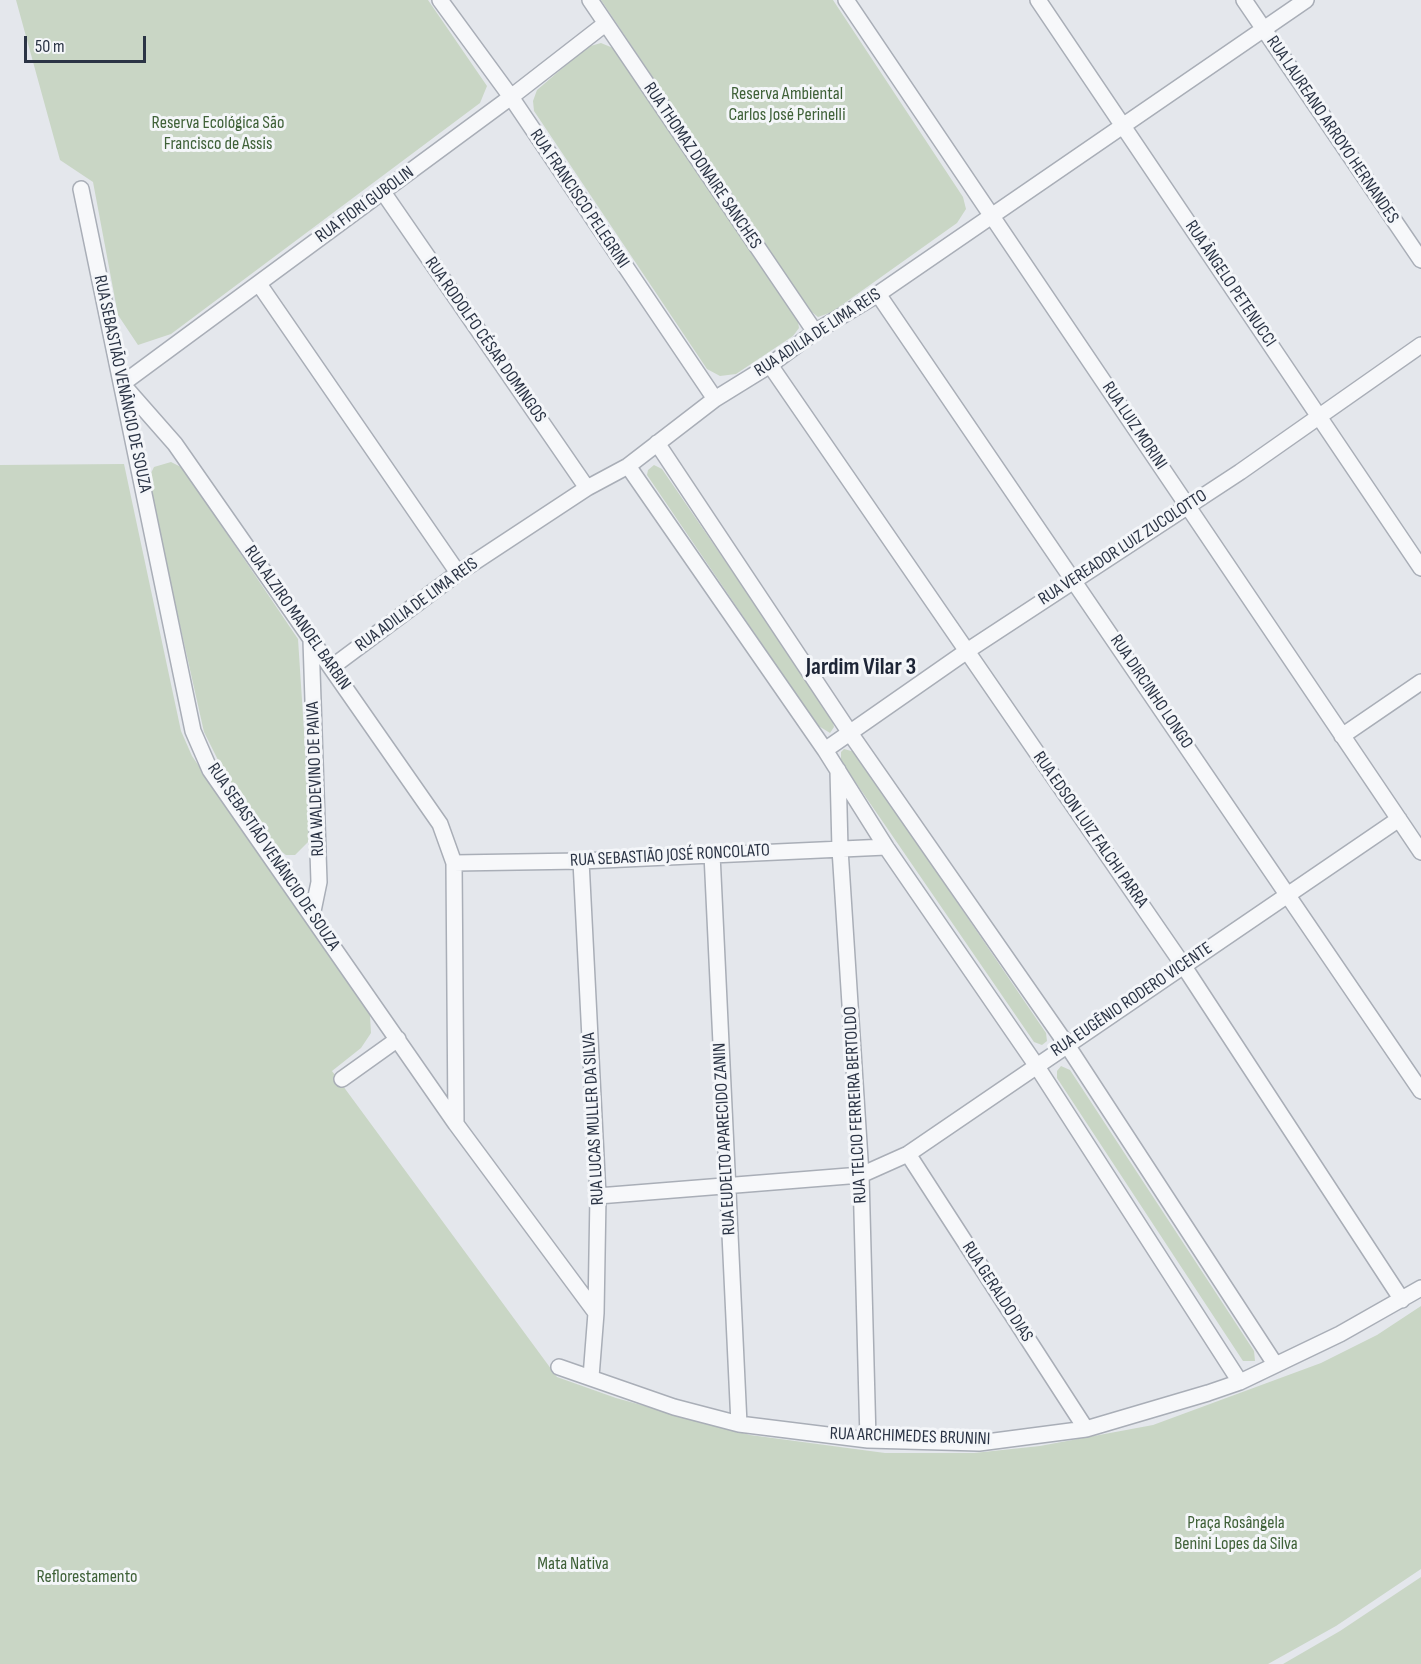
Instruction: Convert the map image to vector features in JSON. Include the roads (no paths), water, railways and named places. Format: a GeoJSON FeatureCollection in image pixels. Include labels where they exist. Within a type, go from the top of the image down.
{"type":"FeatureCollection","features":[{"type":"Feature","properties":{"kind":"street","name":"RUA FRANCISCO PELEGRINI"},"geometry":{"type":"LineString","coordinates":[[440,0],[511,97],[715,399]]}},
{"type":"Feature","properties":{"kind":"street","name":"RUA THOMAZ DONAIRE SANCHES"},"geometry":{"type":"LineString","coordinates":[[590,0],[815,332]]}},
{"type":"Feature","properties":{"kind":"street","name":"RUA LUIZ MORINI"},"geometry":{"type":"LineString","coordinates":[[846,0],[1421,852]]}},
{"type":"Feature","properties":{"kind":"street","name":"RUA ÂNGELO PETENUCCI"},"geometry":{"type":"LineString","coordinates":[[1038,0],[1421,568]]}},
{"type":"Feature","properties":{"kind":"street","name":"RUA LAUREANO ARROYO HERNANDES"},"geometry":{"type":"LineString","coordinates":[[1244,0],[1421,260]]}},
{"type":"Feature","properties":{"kind":"street","name":"RUA ADILIA DE LIMA REIS"},"geometry":{"type":"LineString","coordinates":[[332,667],[458,573],[587,488],[628,466],[715,399],[770,365],[815,332],[878,294],[1122,124],[1306,0]]}},
{"type":"Feature","properties":{"kind":"street","name":"RUA FIORI GUBOLIN"},"geometry":{"type":"LineString","coordinates":[[122,384],[511,97],[605,24]]}},
{"type":"Feature","properties":{"kind":"street","name":"RUA SEBASTIÃO VENÂNCIO DE SOUZA"},"geometry":{"type":"LineString","coordinates":[[81,189],[194,731],[210,770],[456,1124],[596,1313]]}},
{"type":"Feature","properties":{"kind":"street","name":"RUA RODOLFO CÉSAR DOMINGOS"},"geometry":{"type":"LineString","coordinates":[[383,192],[587,488]]}},
{"type":"Feature","properties":{"kind":"street"},"geometry":{"type":"LineString","coordinates":[[259,284],[458,573]]}},
{"type":"Feature","properties":{"kind":"street","name":"RUA DIRCINHO LONGO"},"geometry":{"type":"LineString","coordinates":[[878,294],[1421,1091]]}},
{"type":"Feature","properties":{"kind":"street","name":"RUA VEREADOR LUIZ ZUCOLOTTO"},"geometry":{"type":"LineString","coordinates":[[825,750],[1074,579],[1188,506],[1421,345]]}},
{"type":"Feature","properties":{"kind":"street","name":"RUA EDSON LUIZ FALCHI PARRA"},"geometry":{"type":"LineString","coordinates":[[770,365],[1183,965],[1402,1300]]}},
{"type":"Feature","properties":{"kind":"street","name":"RUA ALZIRO MANOEL BARBIN"},"geometry":{"type":"LineString","coordinates":[[122,384],[175,444],[440,824],[454,863],[456,1124]]}},
{"type":"Feature","properties":{"kind":"street"},"geometry":{"type":"LineString","coordinates":[[657,443],[850,733],[1067,1045],[1275,1364]]}},
{"type":"Feature","properties":{"kind":"street"},"geometry":{"type":"LineString","coordinates":[[628,466],[825,750],[886,847],[1036,1065],[1239,1382]]}},
{"type":"Feature","properties":{"kind":"street","name":"RUA WALDEVINO DE PAIVA"},"geometry":{"type":"LineString","coordinates":[[311,640],[319,882],[312,916]]}},
{"type":"Feature","properties":{"kind":"street"},"geometry":{"type":"LineString","coordinates":[[1342,735],[1421,682]]}},
{"type":"Feature","properties":{"kind":"street","name":"RUA TELCIO FERREIRA BERTOLDO"},"geometry":{"type":"LineString","coordinates":[[838,770],[840,849],[861,1175],[868,1440]]}},
{"type":"Feature","properties":{"kind":"street","name":"RUA EUGÊNIO RODERO VICENTE"},"geometry":{"type":"LineString","coordinates":[[598,1196],[861,1175],[908,1154],[1399,819]]}},
{"type":"Feature","properties":{"kind":"street","name":"RUA SEBASTIÃO JOSÉ RONCOLATO"},"geometry":{"type":"LineString","coordinates":[[454,863],[581,861],[886,847]]}},
{"type":"Feature","properties":{"kind":"street","name":"RUA EUDELTO APARECIDO ZANIN"},"geometry":{"type":"LineString","coordinates":[[712,854],[739,1424]]}},
{"type":"Feature","properties":{"kind":"street","name":"RUA LUCAS MULLER DA SILVA"},"geometry":{"type":"LineString","coordinates":[[581,861],[598,1196],[596,1313],[591,1377]]}},
{"type":"Feature","properties":{"kind":"street"},"geometry":{"type":"LineString","coordinates":[[342,1079],[398,1039]]}},
{"type":"Feature","properties":{"kind":"street","name":"RUA GERALDO DIAS"},"geometry":{"type":"LineString","coordinates":[[908,1154],[1086,1429]]}},
{"type":"Feature","properties":{"kind":"street","name":"RUA ARCHIMEDES BRUNINI"},"geometry":{"type":"LineString","coordinates":[[559,1367],[674,1407],[739,1424],[868,1440],[979,1443],[1086,1429],[1239,1382],[1340,1335],[1421,1288]]}},
{"type":"Feature","properties":{"kind":"district","name":"Jardim Vilar 3"},"geometry":{"type":"Point","coordinates":[861,668]}},
{"type":"Feature","properties":{"kind":"park label","name":"Reserva Ambiental Carlos José Perinelli"},"geometry":{"type":"Point","coordinates":[787,104]}},
{"type":"Feature","properties":{"kind":"park label","name":"Reserva Ecológica São Francisco de Assis"},"geometry":{"type":"Point","coordinates":[218,133]}},
{"type":"Feature","properties":{"kind":"park label","name":"Praça Rosângela Benini Lopes da Silva"},"geometry":{"type":"Point","coordinates":[1236,1534]}},
{"type":"Feature","properties":{"kind":"park label","name":"Mata Nativa"},"geometry":{"type":"Point","coordinates":[573,1564]}},
{"type":"Feature","properties":{"kind":"park label","name":"Reflorestamento"},"geometry":{"type":"Point","coordinates":[87,1577]}}]}
